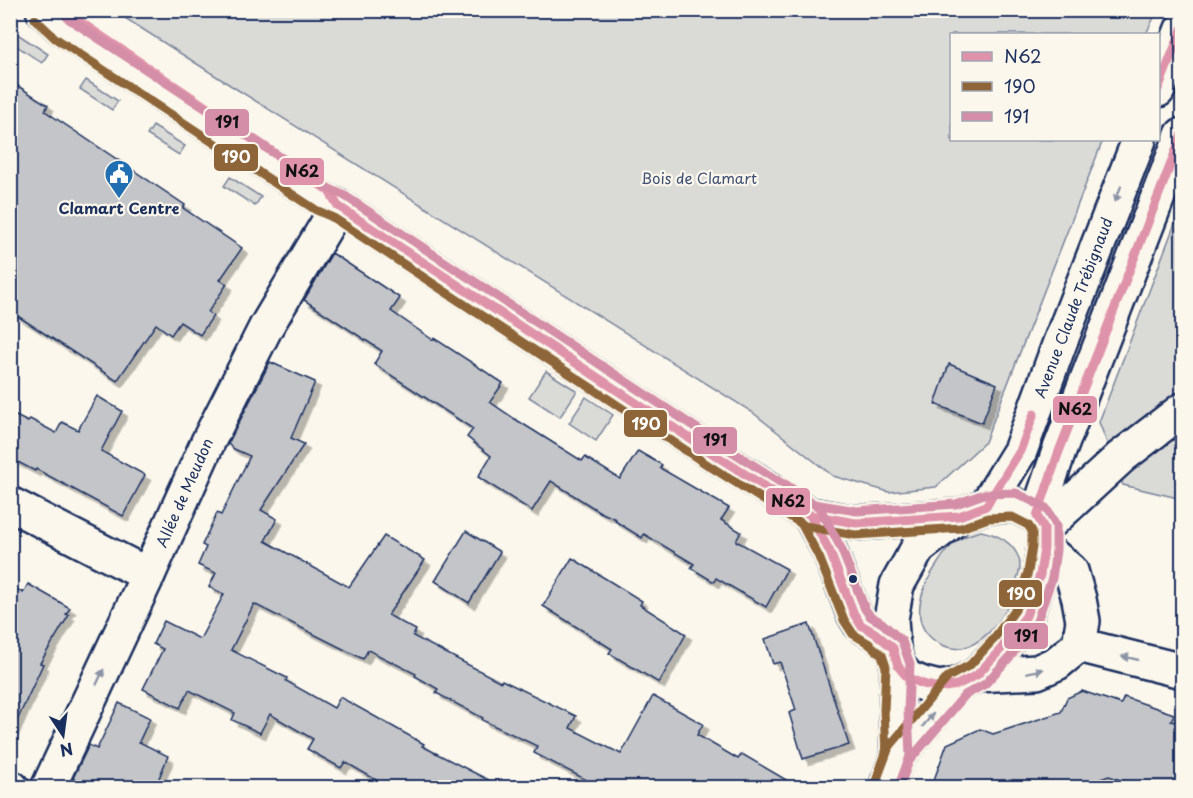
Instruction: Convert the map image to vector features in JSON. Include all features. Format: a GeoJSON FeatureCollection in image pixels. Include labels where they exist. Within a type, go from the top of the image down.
{"type":"FeatureCollection","features":[{"type":"Feature","properties":{"kind":"street"},"geometry":{"type":"LineString","coordinates":[[43,10],[62,28],[314,194],[338,206],[718,457],[810,515],[856,523],[1015,505],[1042,531],[1071,571],[1083,621],[1078,645],[1057,663],[1038,672],[967,680],[939,688],[908,678],[896,657],[875,633],[861,625],[854,614],[830,552],[810,515]]}},
{"type":"Feature","properties":{"kind":"street"},"geometry":{"type":"LineString","coordinates":[[54,10],[70,15],[298,169],[329,191],[338,206]]}},
{"type":"Feature","properties":{"kind":"street"},"geometry":{"type":"LineString","coordinates":[[1160,85],[1182,28]]}},
{"type":"Feature","properties":{"kind":"street"},"geometry":{"type":"LineString","coordinates":[[898,755],[967,680],[1001,649],[1026,616],[1040,575],[1042,531],[1058,454],[1182,135]]}},
{"type":"Feature","properties":{"kind":"street","name":"Avenue Claude Trébignaud"},"geometry":{"type":"LineString","coordinates":[[973,511],[1020,451],[1139,141]]}},
{"type":"Feature","properties":{"kind":"street","name":"Allée de Meudon"},"geometry":{"type":"LineString","coordinates":[[48,788],[208,442],[266,327],[338,206]]}},
{"type":"Feature","properties":{"kind":"street"},"geometry":{"type":"LineString","coordinates":[[1042,531],[1121,457],[1182,410]]}},
{"type":"Feature","properties":{"kind":"street"},"geometry":{"type":"LineString","coordinates":[[10,504],[148,575]]}},
{"type":"Feature","properties":{"kind":"street"},"geometry":{"type":"LineString","coordinates":[[886,788],[898,755],[896,657],[891,619],[897,585],[918,548],[973,511]]}},
{"type":"Feature","properties":{"kind":"street"},"geometry":{"type":"LineString","coordinates":[[1078,645],[1182,670]]}},
{"type":"Feature","properties":{"kind":"green space","name":"Bois de Clamart"},"geometry":{"type":"Polygon","coordinates":[[[114,11],[1157,11],[1146,33],[950,33],[950,141],[1103,141],[985,442],[936,487],[889,492],[833,476],[752,412],[114,11]]]}},
{"type":"Feature","properties":{"kind":"green space"},"geometry":{"type":"Polygon","coordinates":[[[16,33],[48,54],[42,63],[11,42],[16,33]]]}},
{"type":"Feature","properties":{"kind":"green space"},"geometry":{"type":"Polygon","coordinates":[[[86,80],[118,101],[112,110],[80,89],[86,80]]]}},
{"type":"Feature","properties":{"kind":"green space"},"geometry":{"type":"Polygon","coordinates":[[[153,126],[185,146],[179,155],[147,135],[153,126]]]}},
{"type":"Feature","properties":{"kind":"green space"},"geometry":{"type":"Polygon","coordinates":[[[230,177],[261,197],[255,206],[224,186],[230,177]]]}},
{"type":"Feature","properties":{"kind":"green space"},"geometry":{"type":"Polygon","coordinates":[[[1182,205],[1182,499],[1123,485],[1099,422],[1182,205]]]}},
{"type":"Feature","properties":{"kind":"green space"},"geometry":{"type":"Polygon","coordinates":[[[546,371],[577,391],[560,417],[529,397],[546,371]]]}},
{"type":"Feature","properties":{"kind":"green space"},"geometry":{"type":"Polygon","coordinates":[[[586,397],[613,415],[596,441],[569,423],[586,397]]]}},
{"type":"Feature","properties":{"kind":"green space"},"geometry":{"type":"Polygon","coordinates":[[[981,531],[997,536],[1011,546],[1019,559],[1019,572],[1009,604],[998,622],[973,644],[963,648],[952,648],[942,645],[923,628],[920,618],[922,595],[932,573],[953,544],[981,531]]]}},
{"type":"Feature","properties":{"kind":"building"},"geometry":{"type":"Polygon","coordinates":[[[10,81],[48,105],[45,111],[185,205],[183,208],[242,248],[220,280],[227,284],[208,312],[213,316],[200,335],[180,322],[171,335],[156,324],[117,381],[10,311],[10,81]]]}},
{"type":"Feature","properties":{"kind":"building"},"geometry":{"type":"Polygon","coordinates":[[[332,253],[400,298],[391,311],[503,383],[490,402],[515,419],[582,461],[585,457],[620,479],[638,451],[662,465],[660,468],[729,508],[721,520],[741,532],[736,541],[787,569],[766,607],[716,578],[714,582],[691,568],[694,564],[644,534],[642,538],[615,521],[616,519],[600,512],[551,481],[532,511],[478,477],[491,456],[467,437],[473,429],[374,364],[382,351],[304,300],[332,253]]]}},
{"type":"Feature","properties":{"kind":"building"},"geometry":{"type":"Polygon","coordinates":[[[270,362],[315,382],[291,438],[304,444],[261,510],[277,519],[265,541],[349,587],[384,536],[425,560],[388,615],[416,630],[413,636],[501,682],[502,680],[576,716],[570,728],[621,754],[653,696],[703,724],[697,735],[738,759],[742,754],[800,788],[602,788],[534,753],[537,746],[482,720],[483,718],[436,693],[438,689],[415,676],[416,674],[368,650],[363,659],[254,604],[231,650],[287,678],[286,681],[334,708],[340,697],[424,744],[422,746],[504,788],[390,788],[345,762],[341,768],[307,749],[313,739],[270,714],[260,733],[232,720],[235,713],[189,690],[180,708],[143,689],[163,649],[153,644],[164,621],[200,639],[224,594],[209,587],[216,573],[198,565],[206,547],[202,545],[217,513],[221,515],[250,456],[228,444],[270,362]]]}},
{"type":"Feature","properties":{"kind":"building"},"geometry":{"type":"Polygon","coordinates":[[[949,364],[997,384],[982,423],[935,404],[949,364]]]}},
{"type":"Feature","properties":{"kind":"building"},"geometry":{"type":"Polygon","coordinates":[[[97,396],[122,411],[101,451],[145,475],[123,516],[36,469],[35,471],[10,458],[10,413],[28,422],[30,419],[56,433],[62,422],[78,430],[97,396]]]}},
{"type":"Feature","properties":{"kind":"building"},"geometry":{"type":"Polygon","coordinates":[[[466,531],[500,552],[469,603],[435,581],[466,531]]]}},
{"type":"Feature","properties":{"kind":"building"},"geometry":{"type":"Polygon","coordinates":[[[572,558],[642,601],[640,605],[686,634],[659,683],[609,653],[612,649],[543,606],[572,558]]]}},
{"type":"Feature","properties":{"kind":"building"},"geometry":{"type":"Polygon","coordinates":[[[28,584],[70,608],[66,614],[69,615],[40,663],[43,664],[10,736],[10,585],[23,593],[28,584]]]}},
{"type":"Feature","properties":{"kind":"building"},"geometry":{"type":"Polygon","coordinates":[[[809,624],[849,745],[803,759],[789,713],[796,710],[780,662],[773,664],[765,639],[809,624]]]}},
{"type":"Feature","properties":{"kind":"building"},"geometry":{"type":"Polygon","coordinates":[[[1082,691],[1121,704],[1124,697],[1174,714],[1171,721],[1182,724],[1182,788],[1144,788],[1109,776],[1075,788],[931,788],[947,744],[980,729],[993,734],[1061,712],[1067,698],[1082,691]]]}},
{"type":"Feature","properties":{"kind":"building"},"geometry":{"type":"Polygon","coordinates":[[[119,703],[150,718],[139,742],[168,756],[155,788],[93,788],[73,778],[89,745],[97,749],[119,703]]]}},
{"type":"Feature","properties":{"kind":"transit line","name":"N62"},"geometry":{"type":"LineString","coordinates":[[56,10],[70,15],[298,169],[329,191],[338,206],[718,457],[810,515],[830,552],[854,614],[861,625],[893,648],[898,666],[908,678],[939,688],[957,685],[977,675],[1001,649],[1026,616],[1040,575],[1044,548],[1044,528],[1037,516],[1058,454],[1182,135]]}},
{"type":"Feature","properties":{"kind":"transit line","name":"191"},"geometry":{"type":"LineString","coordinates":[[61,10],[69,19],[298,169],[345,196],[814,504],[857,511],[956,504],[984,494],[1016,493],[1046,508],[1056,525],[1056,550],[1052,578],[1037,621],[1010,657],[985,684],[965,695],[909,761],[899,788]]}},
{"type":"Feature","properties":{"kind":"transit line","name":"190"},"geometry":{"type":"LineString","coordinates":[[35,19],[55,38],[284,189],[316,210],[332,217],[711,467],[805,526],[855,535],[961,528],[988,518],[1012,517],[1028,525],[1032,531],[1032,547],[1028,572],[1015,610],[992,641],[970,665],[948,677],[889,747],[875,784]]}},
{"type":"Feature","properties":{"kind":"transit line","name":"N62"},"geometry":{"type":"LineString","coordinates":[[1160,84],[1182,29]]}},
{"type":"Feature","properties":{"kind":"transit line","name":"N62"},"geometry":{"type":"LineString","coordinates":[[775,493],[810,515],[856,523],[959,516],[986,506],[1020,451],[1034,414]]}},
{"type":"Feature","properties":{"kind":"transit line","name":"191"},"geometry":{"type":"LineString","coordinates":[[785,484],[820,508],[841,548],[865,609],[870,616],[882,623],[902,641],[910,664],[908,711],[910,756],[901,780]]}},
{"type":"Feature","properties":{"kind":"transit line","name":"190"},"geometry":{"type":"LineString","coordinates":[[771,504],[801,523],[819,557],[844,620],[853,634],[882,655],[886,667],[884,710],[886,753],[879,772]]}},
{"type":"Feature","properties":{"kind":"place","name":"Clamart Centre"},"geometry":{"type":"Point","coordinates":[119,200]}}]}
